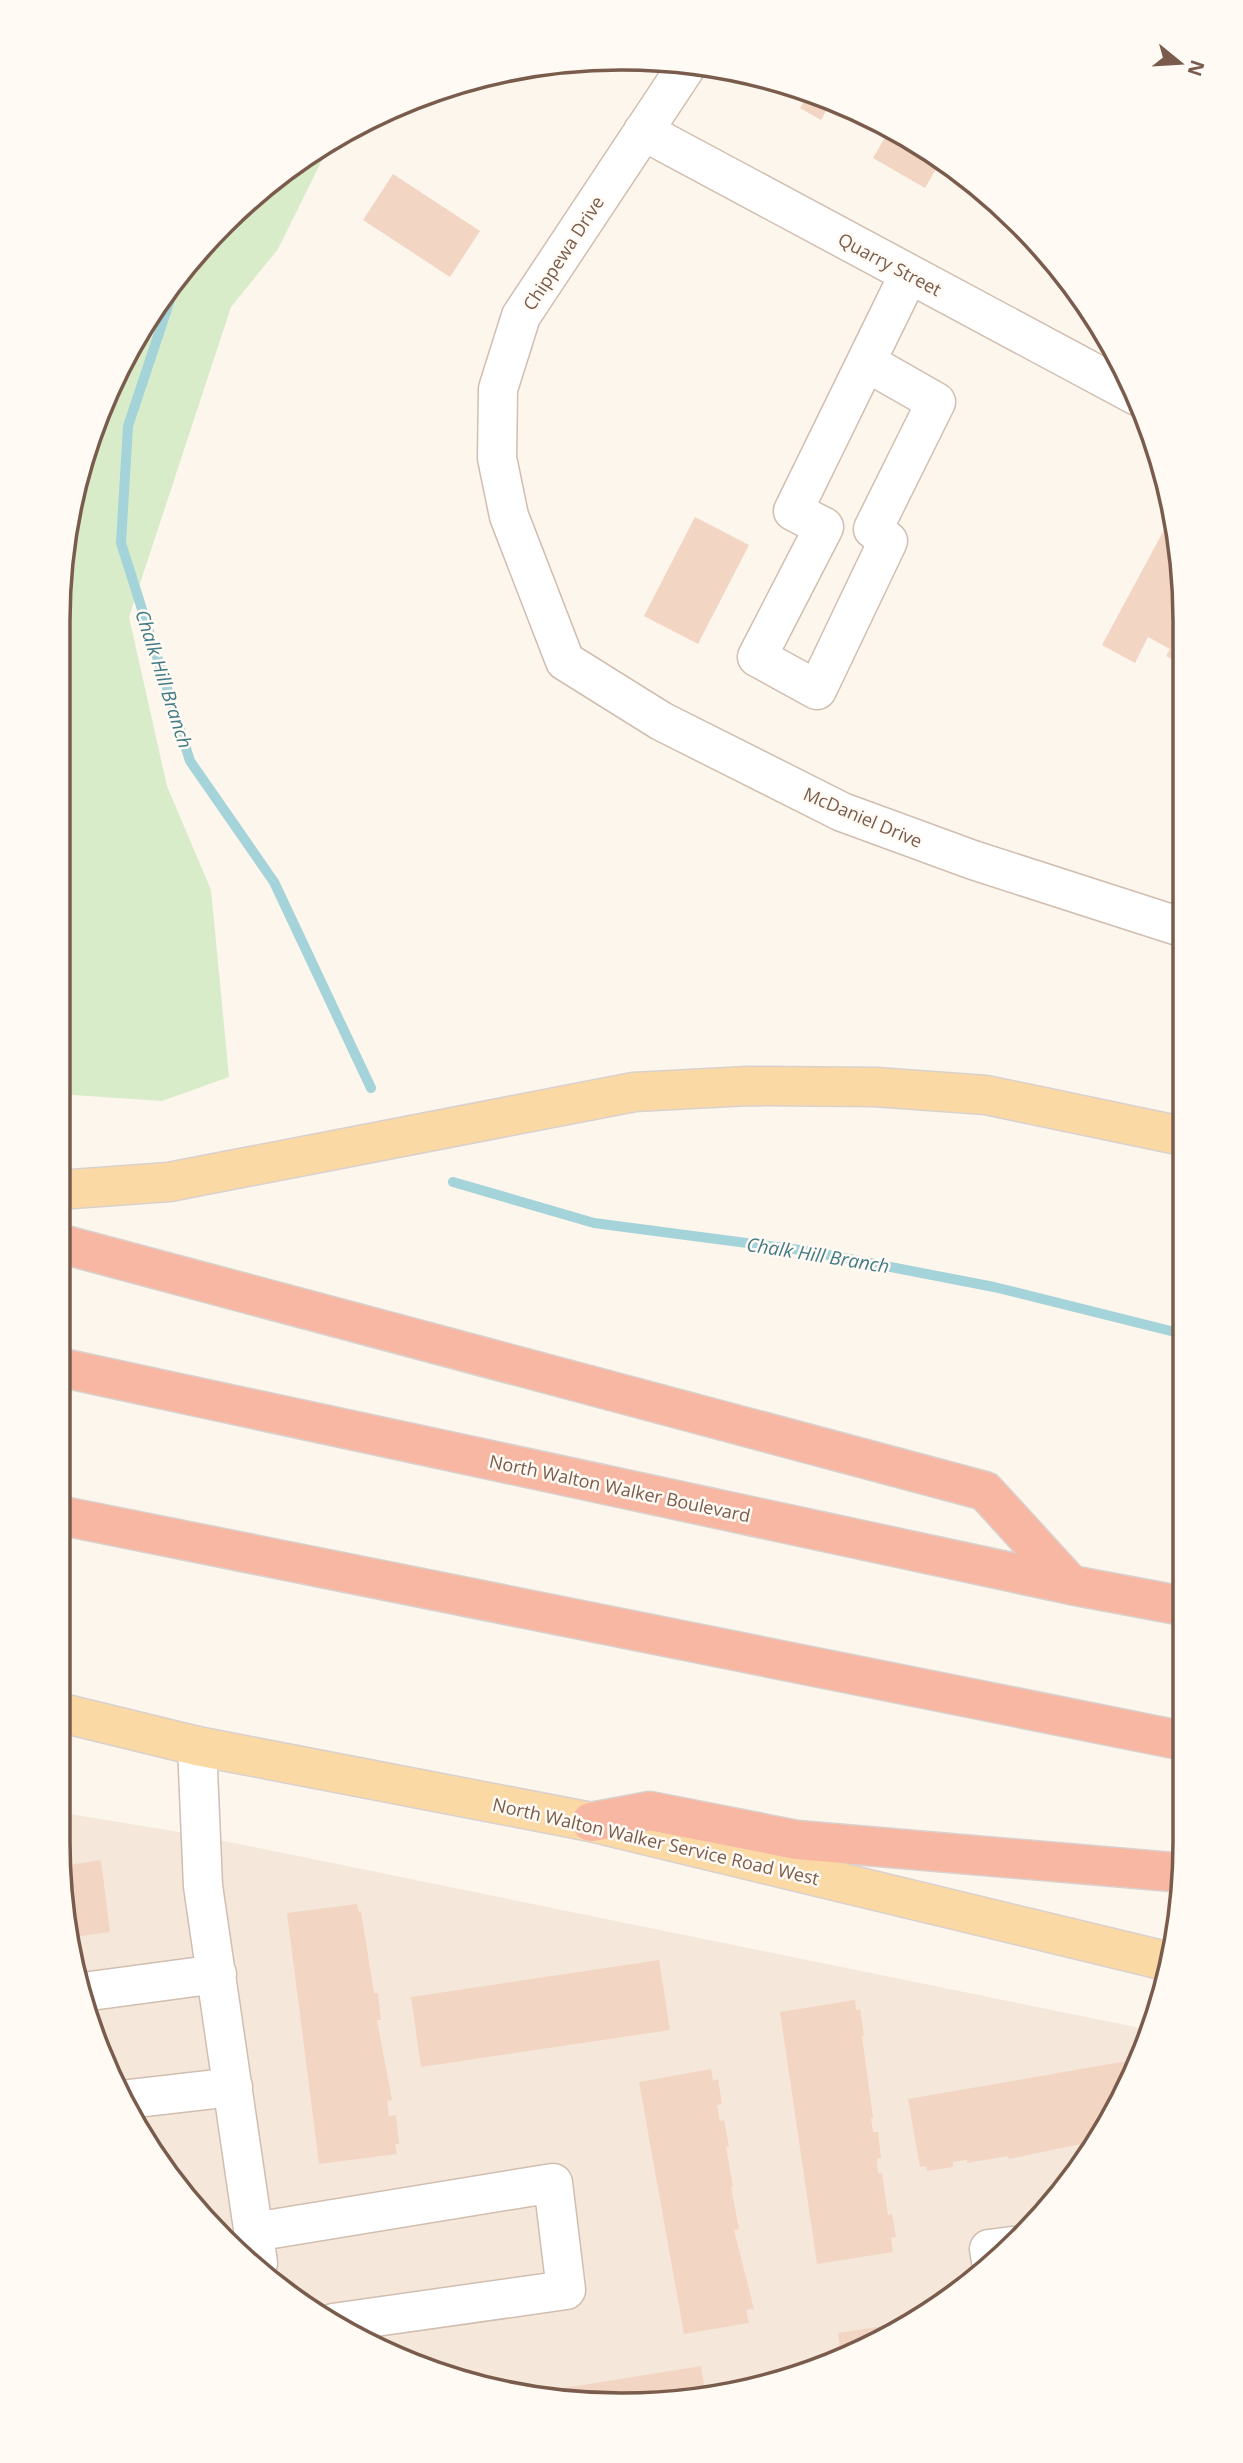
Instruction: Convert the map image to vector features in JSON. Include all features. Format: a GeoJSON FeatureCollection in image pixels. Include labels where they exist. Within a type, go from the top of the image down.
{"type":"FeatureCollection","features":[{"type":"Feature","properties":{"kind":"highway"},"geometry":{"type":"LineString","coordinates":[[70,1246],[985,1491],[1071,1585]]}},
{"type":"Feature","properties":{"kind":"highway","name":"North Walton Walker Boulevard"},"geometry":{"type":"LineString","coordinates":[[70,1370],[1071,1585],[1173,1604]]}},
{"type":"Feature","properties":{"kind":"highway"},"geometry":{"type":"LineString","coordinates":[[70,1517],[1173,1739]]}},
{"type":"Feature","properties":{"kind":"highway"},"geometry":{"type":"LineString","coordinates":[[591,1822],[650,1811],[797,1840],[1172,1872]]}},
{"type":"Feature","properties":{"kind":"main road"},"geometry":{"type":"LineString","coordinates":[[70,1189],[169,1182],[647,1091],[748,1086],[875,1087],[986,1095],[1173,1134]]}},
{"type":"Feature","properties":{"kind":"main road","name":"North Walton Walker Service Road West"},"geometry":{"type":"LineString","coordinates":[[70,1715],[197,1746],[591,1822],[1160,1959]]}},
{"type":"Feature","properties":{"kind":"street","name":"Chippewa Drive"},"geometry":{"type":"LineString","coordinates":[[565,661],[509,516],[497,458],[498,389],[521,316],[681,74]]}},
{"type":"Feature","properties":{"kind":"street","name":"Quarry Street"},"geometry":{"type":"LineString","coordinates":[[643,131],[1120,387]]}},
{"type":"Feature","properties":{"kind":"street"},"geometry":{"type":"LineString","coordinates":[[866,362],[936,402],[873,529],[888,541],[817,690],[757,657],[824,527],[793,511],[909,274]]}},
{"type":"Feature","properties":{"kind":"street","name":"McDaniel Drive"},"geometry":{"type":"LineString","coordinates":[[565,661],[661,721],[842,812],[973,860],[1173,924]]}},
{"type":"Feature","properties":{"kind":"street"},"geometry":{"type":"LineString","coordinates":[[197,1746],[204,1886],[256,2248],[553,2183],[566,2290],[363,2328]]}},
{"type":"Feature","properties":{"kind":"street"},"geometry":{"type":"LineString","coordinates":[[91,1991],[218,1974]]}},
{"type":"Feature","properties":{"kind":"street"},"geometry":{"type":"LineString","coordinates":[[134,2098],[233,2087]]}},
{"type":"Feature","properties":{"kind":"shaded area"},"geometry":{"type":"Polygon","coordinates":[[[70,1814],[185,1833],[1141,2028],[1099,2117],[1080,2148],[1036,2205],[985,2256],[957,2279],[897,2319],[833,2351],[799,2364],[693,2388],[658,2392],[585,2392],[514,2382],[444,2364],[410,2351],[315,2300],[258,2256],[207,2205],[163,2148],[144,2117],[112,2053],[89,1984],[71,1878],[70,1814]]]}},
{"type":"Feature","properties":{"kind":"green space"},"geometry":{"type":"Polygon","coordinates":[[[323,158],[278,249],[231,307],[129,617],[167,786],[211,890],[229,1077],[162,1101],[70,1095],[70,622],[71,585],[81,514],[99,444],[112,410],[163,315],[207,258],[232,232],[286,184],[323,158]]]}},
{"type":"Feature","properties":{"kind":"building"},"geometry":{"type":"Polygon","coordinates":[[[804,101],[827,110],[821,120],[800,108],[804,101]]]}},
{"type":"Feature","properties":{"kind":"building"},"geometry":{"type":"Polygon","coordinates":[[[885,138],[936,169],[925,188],[873,158],[885,138]]]}},
{"type":"Feature","properties":{"kind":"building"},"geometry":{"type":"Polygon","coordinates":[[[393,174],[480,231],[450,277],[363,220],[393,174]]]}},
{"type":"Feature","properties":{"kind":"building"},"geometry":{"type":"Polygon","coordinates":[[[695,517],[749,545],[698,644],[644,616],[695,517]]]}},
{"type":"Feature","properties":{"kind":"building"},"geometry":{"type":"Polygon","coordinates":[[[1164,529],[1172,585],[1173,660],[1166,656],[1170,649],[1148,637],[1135,663],[1102,645],[1164,529]]]}},
{"type":"Feature","properties":{"kind":"building"},"geometry":{"type":"Polygon","coordinates":[[[101,1860],[110,1932],[79,1936],[71,1865],[101,1860]]]}},
{"type":"Feature","properties":{"kind":"building"},"geometry":{"type":"Polygon","coordinates":[[[357,1904],[359,1912],[361,1911],[374,1993],[378,1993],[381,2020],[377,2020],[392,2100],[387,2101],[389,2116],[396,2115],[399,2144],[395,2144],[397,2154],[319,2164],[287,1913],[357,1904]]]}},
{"type":"Feature","properties":{"kind":"building"},"geometry":{"type":"Polygon","coordinates":[[[659,1960],[670,2030],[421,2067],[411,1997],[659,1960]]]}},
{"type":"Feature","properties":{"kind":"building"},"geometry":{"type":"Polygon","coordinates":[[[855,2000],[856,2010],[860,2009],[864,2036],[873,2132],[878,2132],[881,2158],[877,2158],[878,2173],[882,2173],[888,2215],[892,2214],[896,2237],[891,2238],[893,2252],[817,2264],[780,2012],[855,2000]]]}},
{"type":"Feature","properties":{"kind":"building"},"geometry":{"type":"Polygon","coordinates":[[[1127,2061],[1083,2144],[1009,2159],[1008,2156],[967,2163],[967,2160],[953,2162],[953,2167],[927,2171],[926,2166],[920,2167],[908,2099],[1127,2061]]]}},
{"type":"Feature","properties":{"kind":"building"},"geometry":{"type":"Polygon","coordinates":[[[711,2069],[713,2081],[718,2079],[722,2104],[717,2105],[720,2121],[724,2120],[729,2147],[726,2147],[739,2229],[734,2230],[754,2309],[746,2310],[749,2323],[684,2334],[639,2082],[711,2069]]]}},
{"type":"Feature","properties":{"kind":"building"},"geometry":{"type":"Polygon","coordinates":[[[884,2326],[840,2348],[838,2333],[884,2326]]]}},
{"type":"Feature","properties":{"kind":"building"},"geometry":{"type":"Polygon","coordinates":[[[701,2366],[704,2386],[622,2393],[558,2389],[701,2366]]]}},
{"type":"Feature","properties":{"kind":"waterway","name":"Chalk Hill Branch"},"geometry":{"type":"LineString","coordinates":[[167,310],[128,426],[121,543],[190,761],[274,882],[371,1088]]}},
{"type":"Feature","properties":{"kind":"waterway","name":"Chalk Hill Branch"},"geometry":{"type":"LineString","coordinates":[[453,1182],[594,1223],[808,1251],[994,1287],[1173,1332]]}}]}
